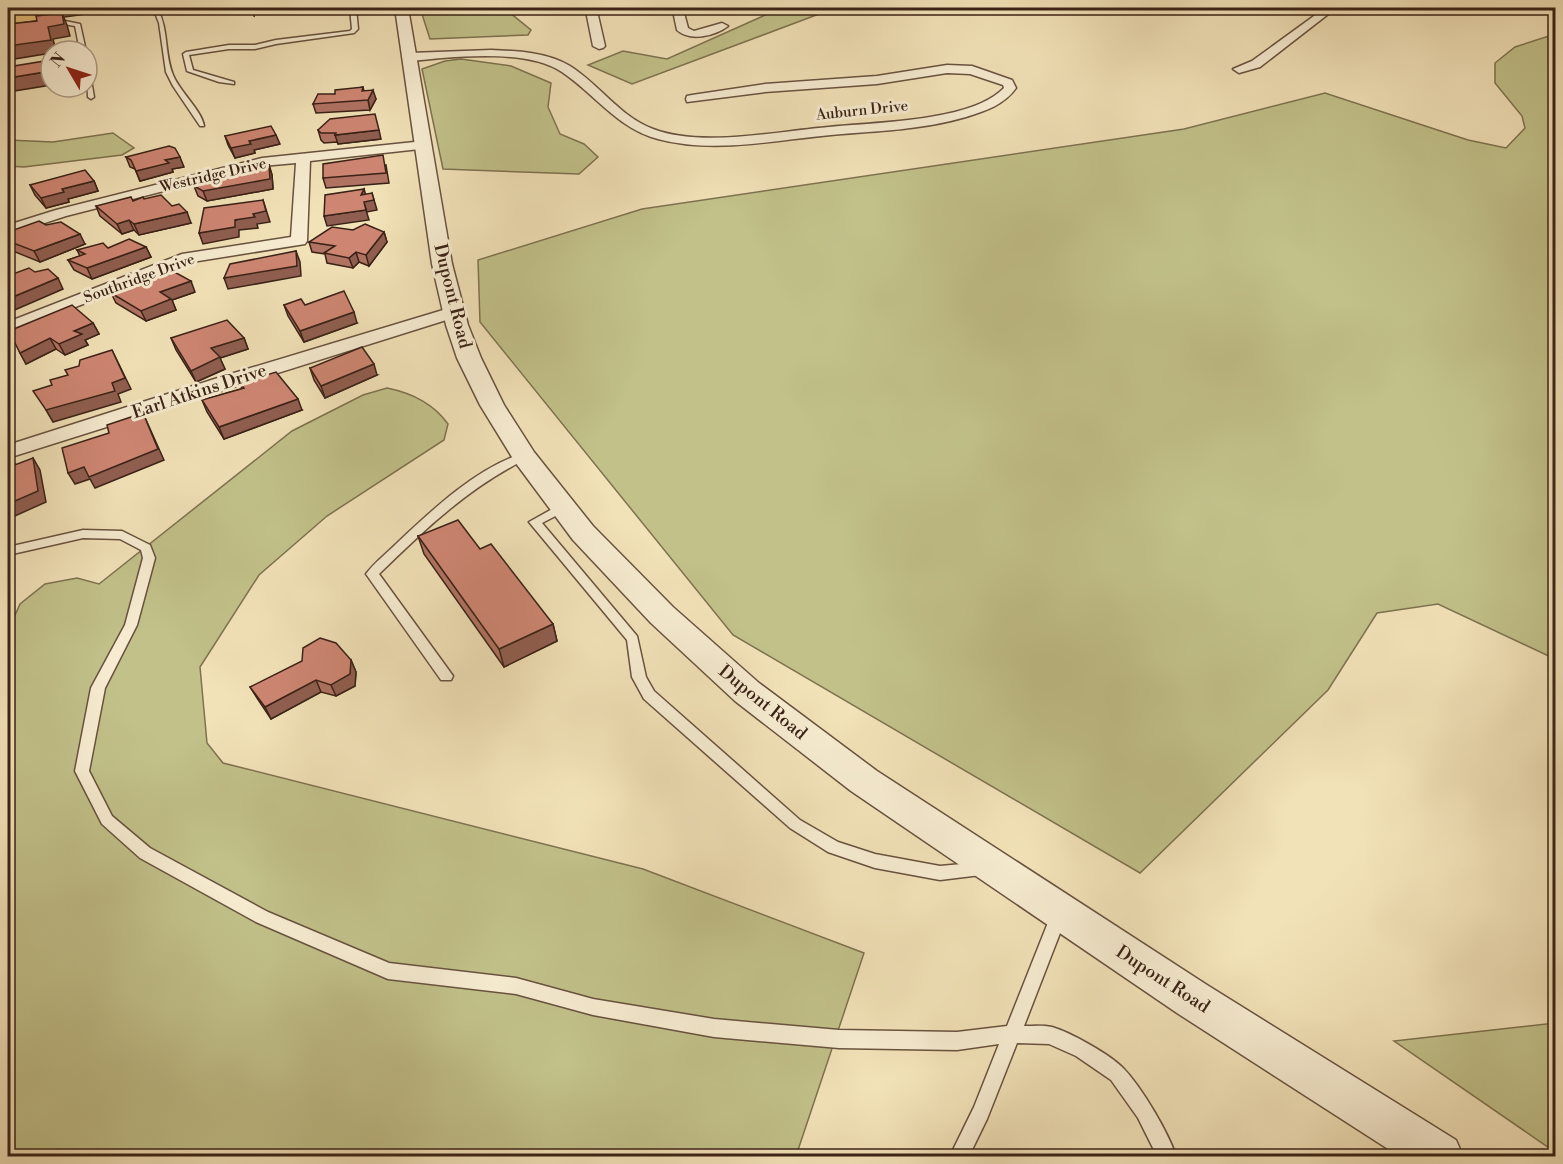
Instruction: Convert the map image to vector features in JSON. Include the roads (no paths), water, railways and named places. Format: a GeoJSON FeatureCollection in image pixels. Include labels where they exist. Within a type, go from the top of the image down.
{"type":"FeatureCollection","features":[{"type":"Feature","properties":{"kind":"main road"},"geometry":{"type":"LineString","coordinates":[[8,20],[95,8]]}},
{"type":"Feature","properties":{"kind":"street","name":"Dupont Road"},"geometry":{"type":"LineString","coordinates":[[401,8],[442,264],[455,318],[469,358],[492,405],[524,456],[583,534],[662,615],[747,693],[864,781],[1060,911],[1440,1156]]}},
{"type":"Feature","properties":{"kind":"street"},"geometry":{"type":"LineString","coordinates":[[568,11],[586,8]]}},
{"type":"Feature","properties":{"kind":"street"},"geometry":{"type":"LineString","coordinates":[[593,8],[591,10],[599,46]]}},
{"type":"Feature","properties":{"kind":"street"},"geometry":{"type":"LineString","coordinates":[[691,8],[678,11],[677,15],[683,30],[693,35],[722,26]]}},
{"type":"Feature","properties":{"kind":"street"},"geometry":{"type":"LineString","coordinates":[[1239,69],[1256,64],[1331,8]]}},
{"type":"Feature","properties":{"kind":"street","name":"Auburn Drive"},"geometry":{"type":"LineString","coordinates":[[410,57],[498,55],[539,58],[553,62],[565,68],[620,116],[642,129],[675,139],[692,140],[884,126],[944,117],[976,110],[1007,93],[1010,88],[1008,83],[1001,78],[957,68],[877,80],[765,88],[692,99]]}},
{"type":"Feature","properties":{"kind":"street"},"geometry":{"type":"LineString","coordinates":[[756,73],[765,88]]}},
{"type":"Feature","properties":{"kind":"street","name":"Westridge Drive"},"geometry":{"type":"LineString","coordinates":[[8,230],[62,213],[243,166],[424,145]]}},
{"type":"Feature","properties":{"kind":"street","name":"Southridge Drive"},"geometry":{"type":"LineString","coordinates":[[8,328],[188,258],[299,242],[303,158]]}},
{"type":"Feature","properties":{"kind":"street","name":"Earl Atkins Drive"},"geometry":{"type":"LineString","coordinates":[[8,452],[323,351],[391,332],[455,318]]}},
{"type":"Feature","properties":{"kind":"lane"},"geometry":{"type":"LineString","coordinates":[[154,8],[163,25],[169,73],[202,125]]}},
{"type":"Feature","properties":{"kind":"lane"},"geometry":{"type":"LineString","coordinates":[[232,82],[220,81],[209,75],[190,71],[186,54],[228,47],[255,47],[352,32],[355,29],[353,8]]}},
{"type":"Feature","properties":{"kind":"lane"},"geometry":{"type":"LineString","coordinates":[[65,23],[78,25],[81,39]]}},
{"type":"Feature","properties":{"kind":"lane"},"geometry":{"type":"LineString","coordinates":[[446,676],[372,574],[434,515],[474,482],[495,469],[524,456]]}},
{"type":"Feature","properties":{"kind":"lane"},"geometry":{"type":"LineString","coordinates":[[563,507],[535,522],[633,639],[639,677],[649,695],[795,824],[833,847],[875,861],[940,873],[994,867]]}},
{"type":"Feature","properties":{"kind":"lane"},"geometry":{"type":"LineString","coordinates":[[8,551],[83,534],[122,535],[146,548],[149,558],[131,625],[98,688],[82,771],[107,820],[145,853],[262,917],[387,971],[516,986],[593,1007],[714,1028],[839,1039],[957,1041],[1011,1034],[1050,1035],[1082,1050],[1117,1074],[1144,1112],[1167,1156]]}},
{"type":"Feature","properties":{"kind":"lane"},"geometry":{"type":"LineString","coordinates":[[959,1156],[981,1113],[1060,911]]}}]}
